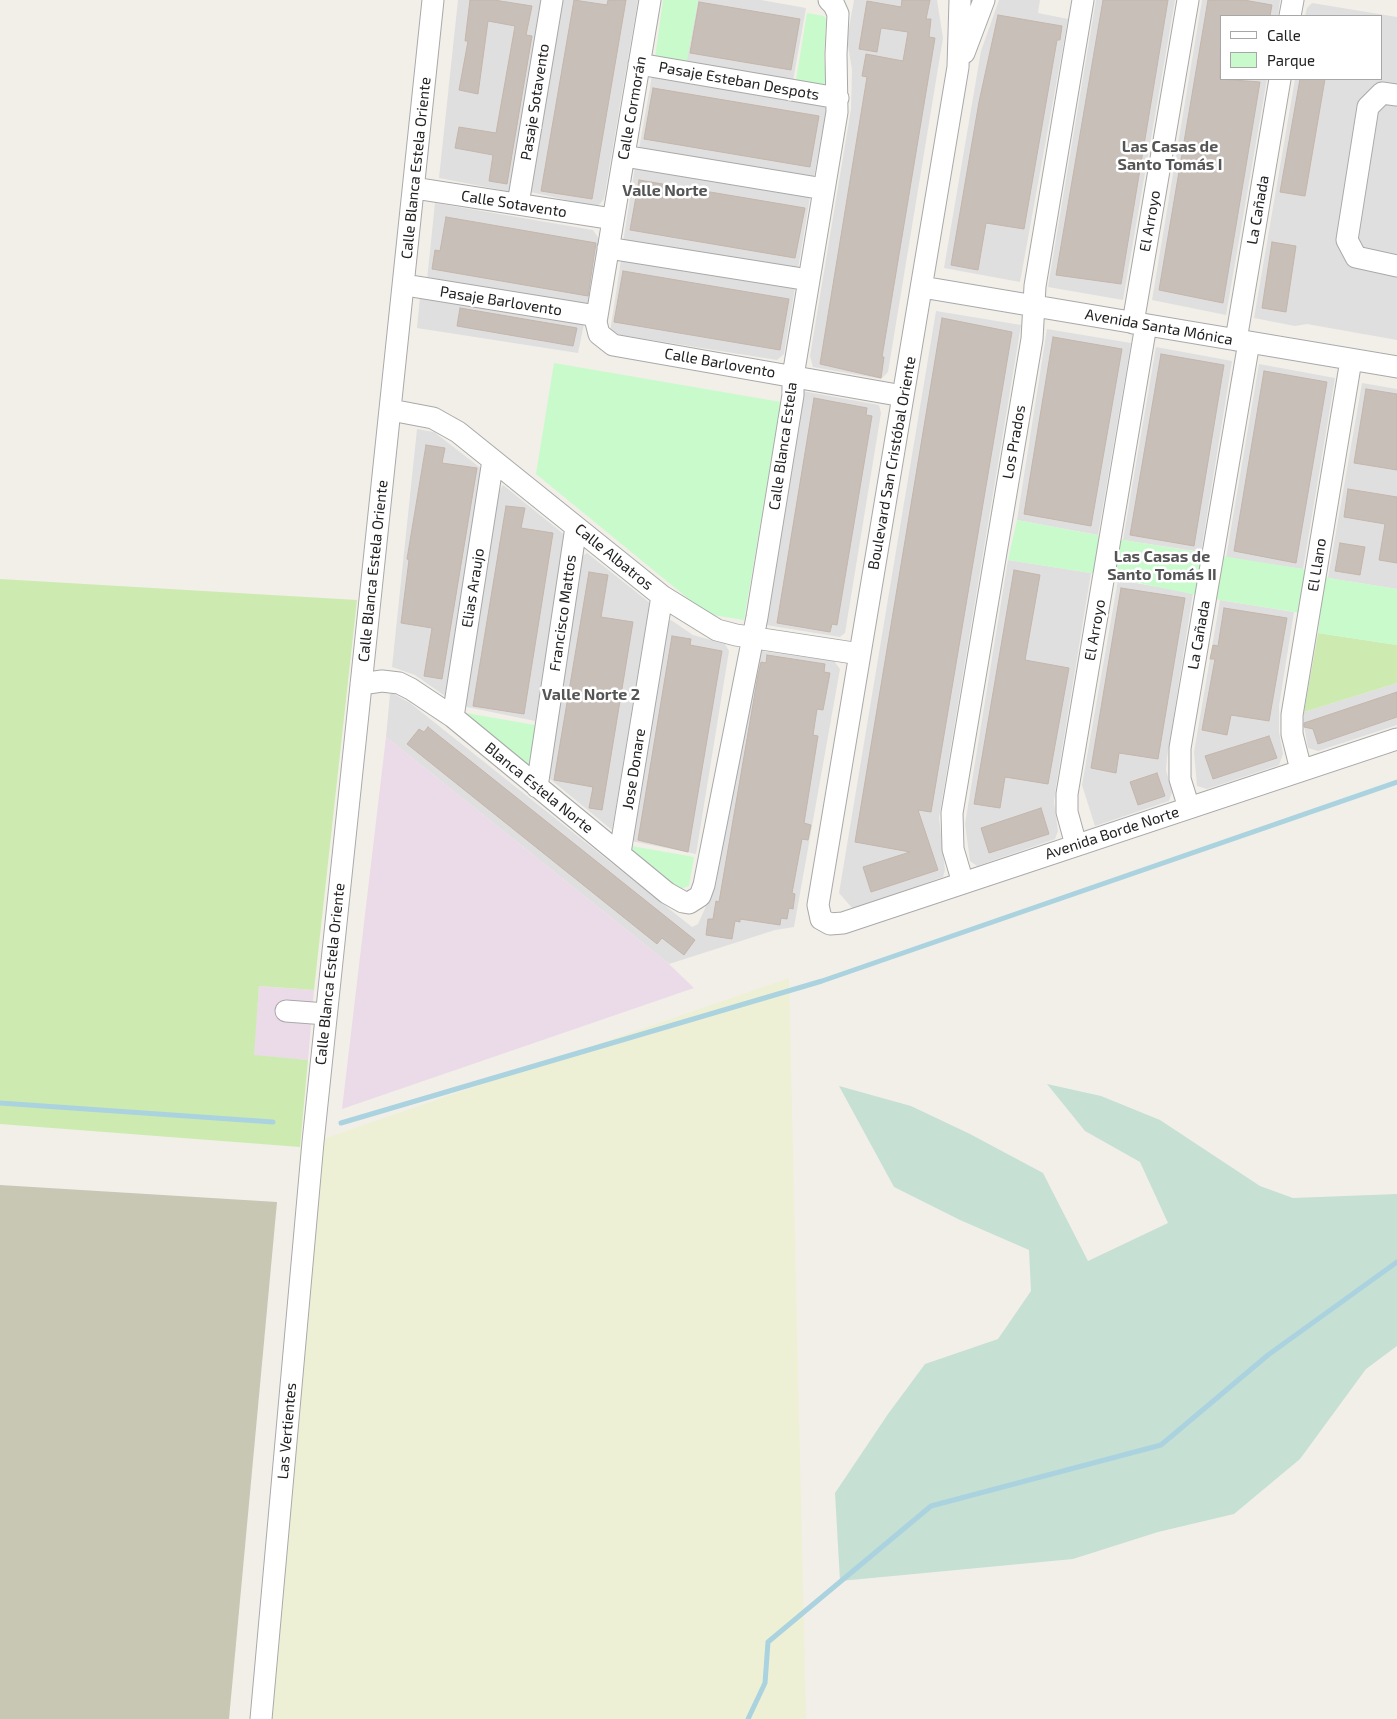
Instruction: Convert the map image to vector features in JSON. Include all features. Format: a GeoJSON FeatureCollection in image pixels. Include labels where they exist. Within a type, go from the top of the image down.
{"type":"FeatureCollection","features":[{"type":"Feature","properties":{"kind":"street","name":"Calle Blanca Estela Oriente"},"geometry":{"type":"LineString","coordinates":[[312,1142],[405,285],[433,0]]}},
{"type":"Feature","properties":{"kind":"street","name":"Pasaje Sotavento"},"geometry":{"type":"LineString","coordinates":[[518,204],[552,0]]}},
{"type":"Feature","properties":{"kind":"street","name":"Calle Cormorán"},"geometry":{"type":"LineString","coordinates":[[598,325],[608,248],[650,0]]}},
{"type":"Feature","properties":{"kind":"street","name":"Boulevard San Cristóbal Oriente"},"geometry":{"type":"LineString","coordinates":[[827,923],[818,913],[818,906],[958,67],[960,0]]}},
{"type":"Feature","properties":{"kind":"street"},"geometry":{"type":"LineString","coordinates":[[958,67],[984,0]]}},
{"type":"Feature","properties":{"kind":"street","name":"Los Prados"},"geometry":{"type":"LineString","coordinates":[[963,883],[953,849],[952,813],[1032,339],[1035,286],[1083,0]]}},
{"type":"Feature","properties":{"kind":"street","name":"El Arroyo"},"geometry":{"type":"LineString","coordinates":[[1076,845],[1067,812],[1067,794],[1188,0]]}},
{"type":"Feature","properties":{"kind":"street"},"geometry":{"type":"LineString","coordinates":[[1290,15],[1293,0]]}},
{"type":"Feature","properties":{"kind":"street","name":"Calle Blanca Estela"},"geometry":{"type":"LineString","coordinates":[[704,885],[752,638],[792,404],[793,376],[838,98],[836,54],[838,14],[832,2]]}},
{"type":"Feature","properties":{"kind":"street","name":"Pasaje Esteban Despots"},"geometry":{"type":"LineString","coordinates":[[639,64],[838,98]]}},
{"type":"Feature","properties":{"kind":"street","name":"La Cañada"},"geometry":{"type":"LineString","coordinates":[[1189,808],[1180,778],[1180,748],[1280,80]]}},
{"type":"Feature","properties":{"kind":"street"},"geometry":{"type":"LineString","coordinates":[[1397,95],[1382,93],[1368,107],[1347,240],[1350,249],[1356,257],[1397,266]]}},
{"type":"Feature","properties":{"kind":"street"},"geometry":{"type":"LineString","coordinates":[[624,156],[824,189]]}},
{"type":"Feature","properties":{"kind":"street","name":"Calle Sotavento"},"geometry":{"type":"LineString","coordinates":[[414,188],[613,219]]}},
{"type":"Feature","properties":{"kind":"street"},"geometry":{"type":"LineString","coordinates":[[608,248],[809,280]]}},
{"type":"Feature","properties":{"kind":"street","name":"Pasaje Barlovento"},"geometry":{"type":"LineString","coordinates":[[405,285],[598,325]]}},
{"type":"Feature","properties":{"kind":"street","name":"Avenida Santa Mónica"},"geometry":{"type":"LineString","coordinates":[[922,287],[1397,367]]}},
{"type":"Feature","properties":{"kind":"street","name":"Calle Barlovento"},"geometry":{"type":"LineString","coordinates":[[598,325],[613,345],[903,396]]}},
{"type":"Feature","properties":{"kind":"street","name":"El Llano"},"geometry":{"type":"LineString","coordinates":[[1302,770],[1292,734],[1292,716],[1351,360]]}},
{"type":"Feature","properties":{"kind":"street","name":"Calle Albatros"},"geometry":{"type":"LineString","coordinates":[[391,410],[433,418],[458,432],[662,596],[718,630],[752,638],[860,654]]}},
{"type":"Feature","properties":{"kind":"street","name":"Elias Araujo"},"geometry":{"type":"LineString","coordinates":[[453,717],[493,460]]}},
{"type":"Feature","properties":{"kind":"street","name":"Francisco Mattos"},"geometry":{"type":"LineString","coordinates":[[537,788],[576,527]]}},
{"type":"Feature","properties":{"kind":"street","name":"Jose Donare"},"geometry":{"type":"LineString","coordinates":[[620,853],[662,596]]}},
{"type":"Feature","properties":{"kind":"street","name":"Blanca Estela Norte"},"geometry":{"type":"LineString","coordinates":[[361,684],[382,681],[399,683],[453,717],[667,893],[683,902],[689,903],[696,900],[704,885]]}},
{"type":"Feature","properties":{"kind":"street","name":"Avenida Borde Norte"},"geometry":{"type":"LineString","coordinates":[[827,923],[843,923],[1397,738]]}},
{"type":"Feature","properties":{"kind":"street"},"geometry":{"type":"LineString","coordinates":[[286,1011],[326,1014]]}},
{"type":"Feature","properties":{"kind":"street","name":"Las Vertientes"},"geometry":{"type":"LineString","coordinates":[[261,1719],[312,1142]]}},
{"type":"Feature","properties":{"kind":"shaded area"},"geometry":{"type":"Polygon","coordinates":[[[458,0],[544,0],[512,192],[439,178],[458,0]]]}},
{"type":"Feature","properties":{"kind":"shaded area"},"geometry":{"type":"Polygon","coordinates":[[[562,0],[638,0],[604,199],[597,207],[531,192],[562,0]]]}},
{"type":"Feature","properties":{"kind":"shaded area"},"geometry":{"type":"Polygon","coordinates":[[[698,0],[761,0],[806,8],[793,81],[686,63],[698,0]]]}},
{"type":"Feature","properties":{"kind":"shaded area"},"geometry":{"type":"Polygon","coordinates":[[[854,0],[937,0],[943,38],[888,372],[881,379],[813,367],[810,356],[851,109],[852,70],[847,39],[854,0]]]}},
{"type":"Feature","properties":{"kind":"shaded area"},"geometry":{"type":"Polygon","coordinates":[[[999,0],[1040,0],[1038,13],[1068,19],[1020,282],[944,268],[981,51],[999,0]]]}},
{"type":"Feature","properties":{"kind":"shaded area"},"geometry":{"type":"Polygon","coordinates":[[[1096,0],[1175,0],[1123,300],[1048,287],[1096,0]]]}},
{"type":"Feature","properties":{"kind":"shaded area"},"geometry":{"type":"Polygon","coordinates":[[[1202,0],[1280,0],[1278,15],[1220,15],[1220,80],[1267,80],[1226,315],[1152,300],[1202,0]]]}},
{"type":"Feature","properties":{"kind":"shaded area"},"geometry":{"type":"Polygon","coordinates":[[[1312,3],[1397,17],[1397,340],[1307,324],[1295,326],[1254,318],[1295,80],[1382,80],[1382,15],[1305,15],[1307,8],[1312,3]]]}},
{"type":"Feature","properties":{"kind":"shaded area"},"geometry":{"type":"Polygon","coordinates":[[[652,76],[827,106],[814,177],[639,149],[652,76]]]}},
{"type":"Feature","properties":{"kind":"shaded area"},"geometry":{"type":"Polygon","coordinates":[[[635,167],[810,197],[798,269],[623,242],[635,167]]]}},
{"type":"Feature","properties":{"kind":"shaded area"},"geometry":{"type":"Polygon","coordinates":[[[435,203],[593,230],[599,239],[587,308],[427,280],[435,203]]]}},
{"type":"Feature","properties":{"kind":"shaded area"},"geometry":{"type":"Polygon","coordinates":[[[621,260],[795,288],[784,354],[777,360],[610,332],[621,260]]]}},
{"type":"Feature","properties":{"kind":"shaded area"},"geometry":{"type":"Polygon","coordinates":[[[420,297],[584,324],[578,353],[417,328],[420,297]]]}},
{"type":"Feature","properties":{"kind":"shaded area"},"geometry":{"type":"Polygon","coordinates":[[[936,311],[1021,325],[939,818],[945,870],[943,877],[853,909],[839,893],[936,311]]]}},
{"type":"Feature","properties":{"kind":"shaded area"},"geometry":{"type":"Polygon","coordinates":[[[1047,329],[1131,343],[1098,535],[1017,520],[1047,329]]]}},
{"type":"Feature","properties":{"kind":"shaded area"},"geometry":{"type":"Polygon","coordinates":[[[1156,347],[1232,361],[1201,552],[1123,540],[1156,347]]]}},
{"type":"Feature","properties":{"kind":"shaded area"},"geometry":{"type":"Polygon","coordinates":[[[1259,364],[1335,378],[1303,569],[1226,558],[1259,364]]]}},
{"type":"Feature","properties":{"kind":"shaded area"},"geometry":{"type":"Polygon","coordinates":[[[1362,383],[1397,389],[1397,589],[1328,578],[1362,383]]]}},
{"type":"Feature","properties":{"kind":"shaded area"},"geometry":{"type":"Polygon","coordinates":[[[802,391],[879,405],[881,413],[845,633],[840,637],[766,625],[802,391]]]}},
{"type":"Feature","properties":{"kind":"shaded area"},"geometry":{"type":"Polygon","coordinates":[[[417,429],[434,432],[482,469],[445,696],[415,675],[392,667],[417,429]]]}},
{"type":"Feature","properties":{"kind":"shaded area"},"geometry":{"type":"Polygon","coordinates":[[[503,485],[566,536],[535,721],[462,706],[499,491],[503,485]]]}},
{"type":"Feature","properties":{"kind":"shaded area"},"geometry":{"type":"Polygon","coordinates":[[[587,553],[650,603],[612,830],[544,774],[581,557],[587,553]]]}},
{"type":"Feature","properties":{"kind":"shaded area"},"geometry":{"type":"Polygon","coordinates":[[[1008,560],[1091,573],[1056,786],[1054,802],[1058,831],[1055,839],[977,866],[970,861],[965,824],[1008,560]]]}},
{"type":"Feature","properties":{"kind":"shaded area"},"geometry":{"type":"Polygon","coordinates":[[[1118,580],[1193,593],[1167,758],[1166,770],[1172,792],[1169,801],[1095,826],[1082,785],[1118,580]]]}},
{"type":"Feature","properties":{"kind":"shaded area"},"geometry":{"type":"Polygon","coordinates":[[[1220,600],[1294,612],[1279,706],[1279,732],[1283,754],[1279,765],[1207,789],[1197,786],[1194,752],[1220,600]]]}},
{"type":"Feature","properties":{"kind":"shaded area"},"geometry":{"type":"Polygon","coordinates":[[[671,620],[693,635],[725,644],[729,651],[696,854],[626,840],[663,625],[671,620]]]}},
{"type":"Feature","properties":{"kind":"shaded area"},"geometry":{"type":"Polygon","coordinates":[[[762,651],[834,661],[840,669],[794,927],[775,930],[669,964],[386,737],[390,694],[394,694],[410,703],[692,927],[698,924],[716,884],[754,657],[762,651]]]}},
{"type":"Feature","properties":{"kind":"shaded area"},"geometry":{"type":"Polygon","coordinates":[[[1397,683],[1397,725],[1318,751],[1308,748],[1303,720],[1304,712],[1397,683]]]}},
{"type":"Feature","properties":{"kind":"shaded area"},"geometry":{"type":"Polygon","coordinates":[[[386,737],[669,964],[694,988],[342,1109],[386,737]]]}},
{"type":"Feature","properties":{"kind":"shaded area"},"geometry":{"type":"Polygon","coordinates":[[[789,978],[806,1719],[271,1719],[300,1147],[789,978]]]}},
{"type":"Feature","properties":{"kind":"shaded area"},"geometry":{"type":"Polygon","coordinates":[[[259,986],[314,990],[308,1060],[253,1056],[259,986]]]}},
{"type":"Feature","properties":{"kind":"shaded area"},"geometry":{"type":"Polygon","coordinates":[[[1047,1084],[1101,1096],[1160,1120],[1260,1186],[1293,1198],[1397,1194],[1397,1346],[1366,1369],[1300,1459],[1234,1514],[1158,1532],[1073,1559],[840,1581],[835,1493],[888,1414],[925,1364],[998,1339],[1031,1291],[1029,1250],[960,1220],[894,1187],[839,1086],[911,1106],[970,1134],[1043,1173],[1088,1261],[1168,1223],[1140,1162],[1085,1131],[1047,1084]]]}},
{"type":"Feature","properties":{"kind":"shaded area"},"geometry":{"type":"Polygon","coordinates":[[[0,1185],[277,1202],[229,1719],[0,1719],[0,1185]]]}},
{"type":"Feature","properties":{"kind":"green space"},"geometry":{"type":"Polygon","coordinates":[[[663,0],[698,0],[686,66],[655,58],[663,0]]]}},
{"type":"Feature","properties":{"kind":"green space"},"geometry":{"type":"Polygon","coordinates":[[[807,13],[824,16],[826,19],[824,58],[827,87],[795,86],[807,13]]]}},
{"type":"Feature","properties":{"kind":"green space"},"geometry":{"type":"Polygon","coordinates":[[[554,363],[781,402],[744,620],[707,614],[536,474],[554,363]]]}},
{"type":"Feature","properties":{"kind":"green space"},"geometry":{"type":"Polygon","coordinates":[[[1017,520],[1123,540],[1303,569],[1328,578],[1397,589],[1397,645],[1318,633],[1320,616],[1220,600],[1091,573],[1008,560],[1017,520]]]}},
{"type":"Feature","properties":{"kind":"green space"},"geometry":{"type":"Polygon","coordinates":[[[0,579],[357,600],[314,990],[259,986],[254,1055],[308,1060],[300,1147],[0,1124],[0,579]]]}},
{"type":"Feature","properties":{"kind":"green space"},"geometry":{"type":"Polygon","coordinates":[[[1318,633],[1397,645],[1397,683],[1304,712],[1318,633]]]}},
{"type":"Feature","properties":{"kind":"green space"},"geometry":{"type":"Polygon","coordinates":[[[460,712],[535,725],[530,768],[460,712]]]}},
{"type":"Feature","properties":{"kind":"green space"},"geometry":{"type":"Polygon","coordinates":[[[626,845],[694,857],[689,886],[680,889],[626,845]]]}},
{"type":"Feature","properties":{"kind":"building"},"geometry":{"type":"Polygon","coordinates":[[[470,0],[494,0],[532,6],[526,35],[532,36],[507,184],[489,181],[493,155],[455,148],[459,127],[496,133],[515,26],[488,21],[478,94],[459,90],[468,41],[465,41],[470,0]]]}},
{"type":"Feature","properties":{"kind":"building"},"geometry":{"type":"Polygon","coordinates":[[[574,0],[607,5],[608,0],[626,0],[592,199],[541,191],[574,0]]]}},
{"type":"Feature","properties":{"kind":"building"},"geometry":{"type":"Polygon","coordinates":[[[902,0],[930,0],[926,19],[931,19],[929,37],[935,38],[882,357],[884,357],[881,378],[820,364],[867,77],[862,76],[866,54],[903,61],[908,32],[881,28],[877,52],[859,49],[867,1],[901,7],[902,0]]]}},
{"type":"Feature","properties":{"kind":"building"},"geometry":{"type":"Polygon","coordinates":[[[1103,0],[1168,0],[1121,284],[1056,275],[1103,0]]]}},
{"type":"Feature","properties":{"kind":"building"},"geometry":{"type":"Polygon","coordinates":[[[1208,0],[1244,0],[1272,5],[1270,15],[1220,15],[1220,80],[1260,82],[1223,303],[1159,290],[1208,0]]]}},
{"type":"Feature","properties":{"kind":"building"},"geometry":{"type":"Polygon","coordinates":[[[699,2],[800,19],[791,70],[690,53],[699,2]]]}},
{"type":"Feature","properties":{"kind":"building"},"geometry":{"type":"Polygon","coordinates":[[[998,15],[1062,26],[1060,40],[1057,40],[1024,229],[986,223],[978,270],[951,265],[979,102],[998,15]]]}},
{"type":"Feature","properties":{"kind":"building"},"geometry":{"type":"Polygon","coordinates":[[[1300,80],[1325,80],[1305,196],[1280,192],[1300,80]]]}},
{"type":"Feature","properties":{"kind":"building"},"geometry":{"type":"Polygon","coordinates":[[[653,88],[819,116],[810,167],[644,139],[653,88]]]}},
{"type":"Feature","properties":{"kind":"building"},"geometry":{"type":"Polygon","coordinates":[[[639,180],[805,208],[795,258],[630,230],[639,180]]]}},
{"type":"Feature","properties":{"kind":"building"},"geometry":{"type":"Polygon","coordinates":[[[446,217],[596,243],[588,296],[432,269],[435,250],[440,251],[446,217]]]}},
{"type":"Feature","properties":{"kind":"building"},"geometry":{"type":"Polygon","coordinates":[[[1272,242],[1296,246],[1286,312],[1262,308],[1272,242]]]}},
{"type":"Feature","properties":{"kind":"building"},"geometry":{"type":"Polygon","coordinates":[[[623,271],[789,299],[780,350],[614,322],[623,271]]]}},
{"type":"Feature","properties":{"kind":"building"},"geometry":{"type":"Polygon","coordinates":[[[460,308],[577,328],[573,346],[457,326],[460,308]]]}},
{"type":"Feature","properties":{"kind":"building"},"geometry":{"type":"Polygon","coordinates":[[[942,318],[1012,332],[931,812],[918,810],[938,870],[871,892],[863,867],[910,852],[855,842],[942,318]]]}},
{"type":"Feature","properties":{"kind":"building"},"geometry":{"type":"Polygon","coordinates":[[[1053,337],[1122,349],[1091,526],[1024,514],[1053,337]]]}},
{"type":"Feature","properties":{"kind":"building"},"geometry":{"type":"Polygon","coordinates":[[[1161,354],[1224,365],[1194,546],[1130,535],[1161,354]]]}},
{"type":"Feature","properties":{"kind":"building"},"geometry":{"type":"Polygon","coordinates":[[[1264,371],[1327,382],[1296,563],[1234,551],[1264,371]]]}},
{"type":"Feature","properties":{"kind":"building"},"geometry":{"type":"Polygon","coordinates":[[[1366,389],[1397,394],[1397,470],[1354,463],[1366,389]]]}},
{"type":"Feature","properties":{"kind":"building"},"geometry":{"type":"Polygon","coordinates":[[[814,398],[867,408],[866,415],[872,416],[837,625],[832,624],[830,632],[777,623],[814,398]]]}},
{"type":"Feature","properties":{"kind":"building"},"geometry":{"type":"Polygon","coordinates":[[[426,445],[445,448],[442,463],[477,468],[442,679],[424,676],[432,628],[401,623],[409,560],[407,559],[426,445]]]}},
{"type":"Feature","properties":{"kind":"building"},"geometry":{"type":"Polygon","coordinates":[[[1348,489],[1397,497],[1397,563],[1379,560],[1385,524],[1344,517],[1348,489]]]}},
{"type":"Feature","properties":{"kind":"building"},"geometry":{"type":"Polygon","coordinates":[[[506,506],[525,508],[521,528],[553,533],[524,714],[473,706],[506,506]]]}},
{"type":"Feature","properties":{"kind":"building"},"geometry":{"type":"Polygon","coordinates":[[[1340,543],[1365,547],[1360,575],[1335,571],[1340,543]]]}},
{"type":"Feature","properties":{"kind":"building"},"geometry":{"type":"Polygon","coordinates":[[[1014,570],[1040,575],[1025,660],[1069,668],[1048,784],[1005,777],[1000,808],[974,804],[1014,570]]]}},
{"type":"Feature","properties":{"kind":"building"},"geometry":{"type":"Polygon","coordinates":[[[589,572],[608,575],[601,617],[633,622],[602,810],[589,808],[593,787],[554,780],[589,572]]]}},
{"type":"Feature","properties":{"kind":"building"},"geometry":{"type":"Polygon","coordinates":[[[1121,588],[1185,598],[1158,759],[1119,753],[1116,773],[1091,768],[1121,588]]]}},
{"type":"Feature","properties":{"kind":"building"},"geometry":{"type":"Polygon","coordinates":[[[1224,608],[1287,618],[1269,721],[1231,715],[1227,735],[1202,730],[1215,659],[1210,659],[1213,645],[1218,646],[1224,608]]]}},
{"type":"Feature","properties":{"kind":"building"},"geometry":{"type":"Polygon","coordinates":[[[672,636],[691,639],[690,645],[722,651],[688,852],[638,840],[672,636]]]}},
{"type":"Feature","properties":{"kind":"building"},"geometry":{"type":"Polygon","coordinates":[[[767,655],[825,664],[824,672],[830,673],[823,710],[817,709],[813,735],[818,736],[804,823],[811,825],[808,840],[802,839],[792,893],[795,894],[793,909],[789,908],[787,919],[781,918],[780,925],[740,919],[740,922],[735,921],[732,939],[706,935],[708,919],[713,919],[716,901],[719,902],[758,675],[761,662],[766,663],[767,655]]]}},
{"type":"Feature","properties":{"kind":"building"},"geometry":{"type":"Polygon","coordinates":[[[1397,692],[1397,717],[1318,744],[1313,729],[1304,727],[1304,723],[1397,692]]]}},
{"type":"Feature","properties":{"kind":"building"},"geometry":{"type":"Polygon","coordinates":[[[428,727],[695,940],[684,955],[662,938],[657,944],[407,744],[419,729],[424,732],[428,727]]]}},
{"type":"Feature","properties":{"kind":"building"},"geometry":{"type":"Polygon","coordinates":[[[1269,736],[1277,758],[1213,779],[1205,756],[1269,736]]]}},
{"type":"Feature","properties":{"kind":"building"},"geometry":{"type":"Polygon","coordinates":[[[1157,773],[1165,796],[1138,805],[1130,782],[1157,773]]]}},
{"type":"Feature","properties":{"kind":"building"},"geometry":{"type":"Polygon","coordinates":[[[1041,808],[1049,834],[989,853],[981,828],[1041,808]]]}},
{"type":"Feature","properties":{"kind":"waterway"},"geometry":{"type":"LineString","coordinates":[[341,1123],[822,981],[1397,782]]}},
{"type":"Feature","properties":{"kind":"waterway"},"geometry":{"type":"LineString","coordinates":[[0,1103],[273,1122]]}},
{"type":"Feature","properties":{"kind":"waterway"},"geometry":{"type":"LineString","coordinates":[[748,1719],[765,1683],[768,1642],[931,1506],[1161,1445],[1268,1355],[1397,1262]]}},
{"type":"Feature","properties":{"kind":"district","name":"Las Casas de Santo Tomás I"},"geometry":{"type":"Point","coordinates":[1170,156]}},
{"type":"Feature","properties":{"kind":"district","name":"Valle Norte"},"geometry":{"type":"Point","coordinates":[665,191]}},
{"type":"Feature","properties":{"kind":"district","name":"Las Casas de Santo Tomás II"},"geometry":{"type":"Point","coordinates":[1162,566]}},
{"type":"Feature","properties":{"kind":"district","name":"Valle Norte 2"},"geometry":{"type":"Point","coordinates":[591,695]}}]}
